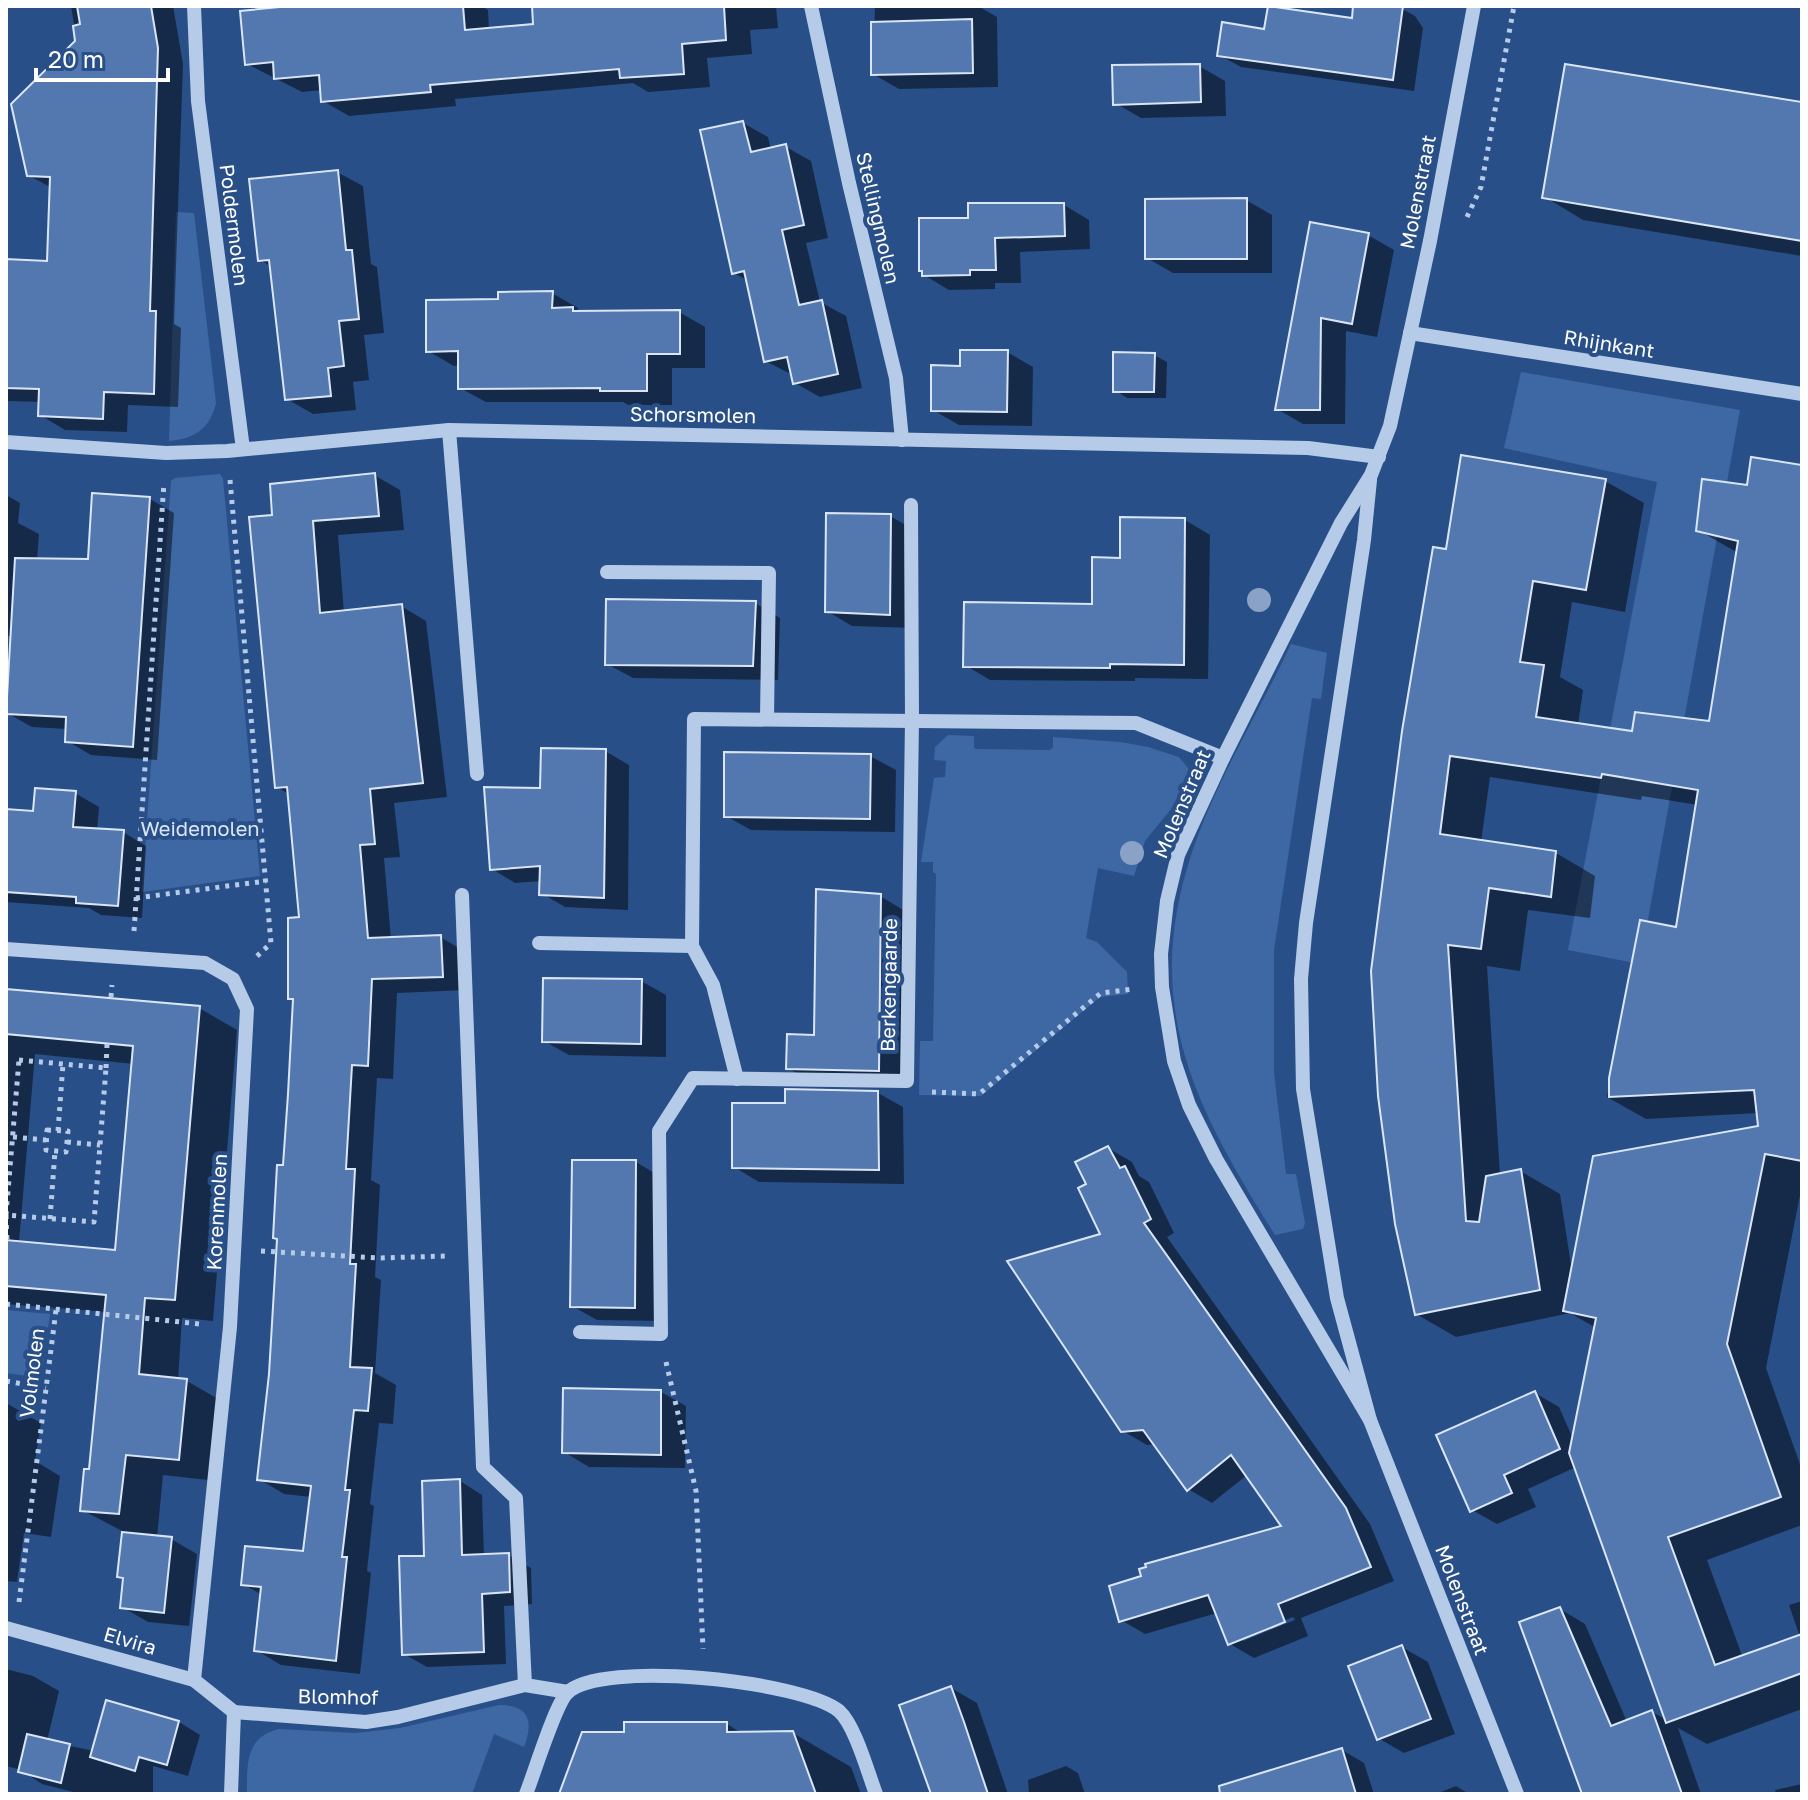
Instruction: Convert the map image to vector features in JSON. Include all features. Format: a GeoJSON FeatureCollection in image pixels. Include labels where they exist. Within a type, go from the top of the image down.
{"type":"FeatureCollection","features":[{"type":"Feature","properties":{"kind":"street","name":"Poldermolen"},"geometry":{"type":"LineString","coordinates":[[194,6],[198,101],[235,450]]}},
{"type":"Feature","properties":{"kind":"street","name":"Stellingmolen"},"geometry":{"type":"LineString","coordinates":[[811,6],[896,378],[902,440]]}},
{"type":"Feature","properties":{"kind":"street","name":"Molenstraat"},"geometry":{"type":"LineString","coordinates":[[1370,1420],[1216,1159],[1189,1105],[1174,1061],[1162,987],[1161,954],[1167,901],[1178,855],[1341,523],[1371,475],[1390,426],[1474,6]]}},
{"type":"Feature","properties":{"kind":"street","name":"Rhijnkant"},"geometry":{"type":"LineString","coordinates":[[1410,333],[1802,394]]}},
{"type":"Feature","properties":{"kind":"street","name":"Schorsmolen"},"geometry":{"type":"LineString","coordinates":[[6,442],[166,453],[235,450],[449,430],[1308,448],[1379,457]]}},
{"type":"Feature","properties":{"kind":"street"},"geometry":{"type":"LineString","coordinates":[[449,430],[477,774]]}},
{"type":"Feature","properties":{"kind":"street","name":"Molenstraat"},"geometry":{"type":"LineString","coordinates":[[1371,475],[1364,540],[1306,923],[1300,1030],[1303,1089],[1337,1298],[1370,1420],[1517,1794]]}},
{"type":"Feature","properties":{"kind":"street","name":"Berkengaarde"},"geometry":{"type":"LineString","coordinates":[[661,1334],[659,1131],[693,1078],[907,1081],[912,720],[911,505]]}},
{"type":"Feature","properties":{"kind":"street"},"geometry":{"type":"LineString","coordinates":[[607,572],[769,573],[767,719]]}},
{"type":"Feature","properties":{"kind":"street"},"geometry":{"type":"LineString","coordinates":[[737,1079],[713,985],[692,946],[694,719],[1136,723],[1223,758]]}},
{"type":"Feature","properties":{"kind":"street"},"geometry":{"type":"LineString","coordinates":[[462,895],[483,1467],[516,1498],[525,1685]]}},
{"type":"Feature","properties":{"kind":"street"},"geometry":{"type":"LineString","coordinates":[[539,943],[692,946]]}},
{"type":"Feature","properties":{"kind":"street"},"geometry":{"type":"LineString","coordinates":[[6,949],[205,963],[233,979]]}},
{"type":"Feature","properties":{"kind":"street","name":"Korenmolen"},"geometry":{"type":"LineString","coordinates":[[194,1680],[236,1249],[247,1009],[233,979]]}},
{"type":"Feature","properties":{"kind":"street"},"geometry":{"type":"LineString","coordinates":[[580,1332],[661,1334]]}},
{"type":"Feature","properties":{"kind":"street","name":"Elvira"},"geometry":{"type":"LineString","coordinates":[[11,1629],[194,1680],[234,1712]]}},
{"type":"Feature","properties":{"kind":"street"},"geometry":{"type":"LineString","coordinates":[[526,1794],[555,1717],[568,1692],[600,1678],[704,1677],[806,1696],[840,1712],[858,1742],[876,1794]]}},
{"type":"Feature","properties":{"kind":"street","name":"Blomhof"},"geometry":{"type":"LineString","coordinates":[[234,1712],[366,1722],[525,1685],[568,1692]]}},
{"type":"Feature","properties":{"kind":"street"},"geometry":{"type":"LineString","coordinates":[[231,1794],[234,1712]]}},
{"type":"Feature","properties":{"kind":"path"},"geometry":{"type":"LineString","coordinates":[[233,979],[271,943],[235,450]]}},
{"type":"Feature","properties":{"kind":"path"},"geometry":{"type":"LineString","coordinates":[[133,958],[166,453]]}},
{"type":"Feature","properties":{"kind":"path"},"geometry":{"type":"LineString","coordinates":[[136,898],[266,881]]}},
{"type":"Feature","properties":{"kind":"path"},"geometry":{"type":"LineString","coordinates":[[907,1081],[920,1092],[979,1094],[1101,993],[1162,987]]}},
{"type":"Feature","properties":{"kind":"path"},"geometry":{"type":"LineString","coordinates":[[6,1215],[94,1222],[107,1044]]}},
{"type":"Feature","properties":{"kind":"path"},"geometry":{"type":"LineString","coordinates":[[7,1240],[6,1215],[19,1060],[106,1068]]}},
{"type":"Feature","properties":{"kind":"path"},"geometry":{"type":"LineString","coordinates":[[58,1131],[63,1064]]}},
{"type":"Feature","properties":{"kind":"path"},"geometry":{"type":"LineString","coordinates":[[47,1130],[68,1131],[66,1152],[46,1150],[46,1140],[47,1130]]}},
{"type":"Feature","properties":{"kind":"path"},"geometry":{"type":"LineString","coordinates":[[13,1137],[46,1140]]}},
{"type":"Feature","properties":{"kind":"path"},"geometry":{"type":"LineString","coordinates":[[67,1142],[100,1145]]}},
{"type":"Feature","properties":{"kind":"path"},"geometry":{"type":"LineString","coordinates":[[50,1219],[55,1151]]}},
{"type":"Feature","properties":{"kind":"path"},"geometry":{"type":"LineString","coordinates":[[236,1249],[367,1257],[475,1255]]}},
{"type":"Feature","properties":{"kind":"path","name":"Volmolen"},"geometry":{"type":"LineString","coordinates":[[6,1304],[230,1327]]}},
{"type":"Feature","properties":{"kind":"path","name":"Volmolen"},"geometry":{"type":"LineString","coordinates":[[11,1629],[56,1310]]}},
{"type":"Feature","properties":{"kind":"path"},"geometry":{"type":"LineString","coordinates":[[661,1334],[696,1491],[704,1677]]}},
{"type":"Feature","properties":{"kind":"path"},"geometry":{"type":"LineString","coordinates":[[6,1381],[46,1388]]}},
{"type":"Feature","properties":{"kind":"green space"},"geometry":{"type":"Polygon","coordinates":[[[176,212],[194,213],[216,403],[210,420],[200,431],[169,441],[176,212]]]}},
{"type":"Feature","properties":{"kind":"green space"},"geometry":{"type":"Polygon","coordinates":[[[1521,372],[1740,410],[1640,964],[1568,950],[1657,482],[1504,448],[1521,372]]]}},
{"type":"Feature","properties":{"kind":"green space","name":"Weidemolen"},"geometry":{"type":"Polygon","coordinates":[[[220,474],[223,479],[260,876],[142,892],[171,481],[175,478],[220,474]]]}},
{"type":"Feature","properties":{"kind":"green space"},"geometry":{"type":"Polygon","coordinates":[[[1291,644],[1327,653],[1321,699],[1312,698],[1274,950],[1274,1073],[1286,1174],[1296,1174],[1305,1223],[1303,1229],[1275,1235],[1218,1136],[1196,1089],[1181,1042],[1173,994],[1173,943],[1182,889],[1200,830],[1291,644]]]}},
{"type":"Feature","properties":{"kind":"green space"},"geometry":{"type":"Polygon","coordinates":[[[948,735],[974,736],[974,748],[977,749],[1050,750],[1053,737],[1120,742],[1179,757],[1191,772],[1171,809],[1145,841],[1134,876],[1098,868],[1086,938],[1097,942],[1127,972],[1128,994],[1100,997],[981,1096],[919,1095],[920,1041],[933,1041],[936,874],[933,872],[933,862],[921,862],[934,778],[945,777],[946,761],[934,760],[935,747],[948,735]]]}},
{"type":"Feature","properties":{"kind":"green space"},"geometry":{"type":"Polygon","coordinates":[[[6,1310],[50,1314],[41,1378],[6,1373],[6,1310]]]}},
{"type":"Feature","properties":{"kind":"green space"},"geometry":{"type":"Polygon","coordinates":[[[499,1705],[523,1711],[528,1722],[527,1738],[524,1747],[494,1734],[472,1794],[247,1794],[248,1763],[254,1745],[260,1738],[279,1729],[356,1733],[400,1728],[499,1705]]]}},
{"type":"Feature","properties":{"kind":"building"},"geometry":{"type":"Polygon","coordinates":[[[77,6],[151,6],[158,48],[150,311],[156,311],[154,394],[104,392],[103,419],[38,416],[39,389],[6,388],[6,259],[47,261],[50,177],[27,176],[11,104],[75,41],[73,26],[80,24],[77,6]]]}},
{"type":"Feature","properties":{"kind":"building"},"geometry":{"type":"Polygon","coordinates":[[[290,6],[463,6],[465,30],[533,24],[532,6],[724,6],[726,40],[682,44],[684,74],[620,78],[619,69],[430,85],[431,92],[321,102],[319,75],[274,79],[273,62],[245,65],[240,11],[290,6]]]}},
{"type":"Feature","properties":{"kind":"building"},"geometry":{"type":"Polygon","coordinates":[[[1268,6],[1352,18],[1353,6],[1403,6],[1393,80],[1217,56],[1222,22],[1264,29],[1268,6]]]}},
{"type":"Feature","properties":{"kind":"building"},"geometry":{"type":"Polygon","coordinates":[[[972,19],[973,73],[871,75],[871,22],[972,19]]]}},
{"type":"Feature","properties":{"kind":"building"},"geometry":{"type":"Polygon","coordinates":[[[1200,64],[1201,102],[1113,105],[1112,65],[1200,64]]]}},
{"type":"Feature","properties":{"kind":"building"},"geometry":{"type":"Polygon","coordinates":[[[1565,64],[1802,102],[1802,241],[1542,198],[1565,64]]]}},
{"type":"Feature","properties":{"kind":"building"},"geometry":{"type":"Polygon","coordinates":[[[743,121],[751,152],[786,144],[804,225],[782,230],[799,305],[822,300],[838,374],[793,384],[787,357],[764,362],[744,271],[732,274],[700,130],[743,121]]]}},
{"type":"Feature","properties":{"kind":"building"},"geometry":{"type":"Polygon","coordinates":[[[338,170],[346,250],[352,250],[359,319],[339,321],[344,366],[328,368],[331,396],[285,400],[269,260],[258,261],[249,179],[338,170]]]}},
{"type":"Feature","properties":{"kind":"building"},"geometry":{"type":"Polygon","coordinates":[[[1247,198],[1247,259],[1145,259],[1145,199],[1247,198]]]}},
{"type":"Feature","properties":{"kind":"building"},"geometry":{"type":"Polygon","coordinates":[[[968,203],[1064,203],[1065,236],[995,238],[996,270],[970,270],[970,275],[922,276],[922,271],[919,271],[919,218],[968,218],[968,203]]]}},
{"type":"Feature","properties":{"kind":"building"},"geometry":{"type":"Polygon","coordinates":[[[1310,222],[1369,233],[1352,324],[1321,318],[1320,410],[1275,410],[1310,222]]]}},
{"type":"Feature","properties":{"kind":"building"},"geometry":{"type":"Polygon","coordinates":[[[553,291],[552,308],[573,307],[573,311],[680,310],[680,354],[647,354],[647,391],[600,391],[600,388],[458,389],[458,351],[426,352],[426,300],[498,299],[498,292],[553,291]]]}},
{"type":"Feature","properties":{"kind":"building"},"geometry":{"type":"Polygon","coordinates":[[[960,350],[1008,350],[1007,412],[931,411],[931,365],[960,366],[960,350]]]}},
{"type":"Feature","properties":{"kind":"building"},"geometry":{"type":"Polygon","coordinates":[[[1113,352],[1155,353],[1154,392],[1113,392],[1113,352]]]}},
{"type":"Feature","properties":{"kind":"building"},"geometry":{"type":"Polygon","coordinates":[[[1461,455],[1606,479],[1586,590],[1533,581],[1520,662],[1544,665],[1536,717],[1632,731],[1635,712],[1709,721],[1738,541],[1696,531],[1702,479],[1747,485],[1751,457],[1802,465],[1802,1161],[1765,1154],[1727,1344],[1781,1497],[1668,1537],[1715,1665],[1802,1634],[1802,1673],[1666,1723],[1569,1453],[1596,1318],[1563,1311],[1593,1156],[1758,1126],[1754,1090],[1609,1097],[1609,1078],[1640,920],[1676,927],[1698,790],[1602,774],[1601,778],[1450,756],[1440,834],[1556,851],[1551,897],[1489,888],[1481,949],[1448,945],[1466,1221],[1479,1222],[1486,1176],[1521,1169],[1540,1290],[1415,1315],[1395,1224],[1378,1096],[1371,971],[1402,731],[1433,547],[1446,549],[1461,455]]]}},
{"type":"Feature","properties":{"kind":"building"},"geometry":{"type":"Polygon","coordinates":[[[375,473],[379,516],[313,521],[320,613],[402,604],[423,783],[370,789],[375,844],[360,845],[368,938],[441,935],[443,977],[372,979],[368,1066],[352,1065],[346,1169],[355,1169],[350,1264],[356,1264],[350,1367],[372,1368],[368,1411],[354,1410],[345,1490],[350,1490],[342,1557],[347,1557],[336,1661],[254,1651],[261,1587],[241,1585],[245,1546],[303,1551],[311,1486],[257,1480],[269,1374],[277,1239],[273,1238],[277,1165],[283,1165],[288,1094],[293,999],[288,999],[288,918],[299,917],[287,787],[275,788],[249,517],[272,515],[270,484],[375,473]]]}},
{"type":"Feature","properties":{"kind":"building"},"geometry":{"type":"Polygon","coordinates":[[[92,493],[150,497],[133,747],[65,742],[66,717],[6,714],[15,558],[88,559],[92,493]]]}},
{"type":"Feature","properties":{"kind":"building"},"geometry":{"type":"Polygon","coordinates":[[[826,513],[891,514],[890,615],[825,612],[826,513]]]}},
{"type":"Feature","properties":{"kind":"building"},"geometry":{"type":"Polygon","coordinates":[[[1120,517],[1185,518],[1184,665],[963,667],[964,602],[1092,604],[1092,557],[1120,558],[1120,517]]]}},
{"type":"Feature","properties":{"kind":"building"},"geometry":{"type":"Polygon","coordinates":[[[606,599],[756,601],[753,666],[605,665],[606,599]]]}},
{"type":"Feature","properties":{"kind":"building"},"geometry":{"type":"Polygon","coordinates":[[[541,748],[606,749],[604,898],[539,895],[540,866],[490,870],[484,787],[540,788],[541,748]]]}},
{"type":"Feature","properties":{"kind":"building"},"geometry":{"type":"Polygon","coordinates":[[[724,752],[871,754],[870,819],[724,817],[724,752]]]}},
{"type":"Feature","properties":{"kind":"building"},"geometry":{"type":"Polygon","coordinates":[[[35,788],[76,791],[73,827],[124,830],[118,906],[76,903],[76,897],[6,892],[6,809],[33,811],[35,788]]]}},
{"type":"Feature","properties":{"kind":"building"},"geometry":{"type":"Polygon","coordinates":[[[816,889],[881,894],[879,1071],[786,1069],[787,1034],[814,1035],[816,889]]]}},
{"type":"Feature","properties":{"kind":"building"},"geometry":{"type":"Polygon","coordinates":[[[543,978],[642,979],[641,1044],[542,1042],[543,978]]]}},
{"type":"Feature","properties":{"kind":"building"},"geometry":{"type":"Polygon","coordinates":[[[6,989],[200,1006],[175,1300],[145,1298],[139,1374],[187,1379],[179,1460],[126,1455],[119,1514],[80,1511],[84,1469],[89,1469],[106,1295],[6,1286],[6,1240],[115,1250],[133,1046],[6,1034],[6,989]]]}},
{"type":"Feature","properties":{"kind":"building"},"geometry":{"type":"Polygon","coordinates":[[[785,1089],[878,1091],[879,1170],[732,1168],[732,1103],[785,1103],[785,1089]]]}},
{"type":"Feature","properties":{"kind":"building"},"geometry":{"type":"Polygon","coordinates":[[[1108,1146],[1120,1168],[1125,1166],[1151,1219],[1144,1223],[1346,1508],[1371,1567],[1278,1604],[1285,1622],[1228,1645],[1208,1595],[1119,1622],[1109,1586],[1141,1576],[1139,1569],[1146,1567],[1145,1564],[1281,1526],[1231,1455],[1187,1491],[1143,1430],[1121,1432],[1007,1261],[1100,1234],[1078,1188],[1086,1184],[1075,1162],[1108,1146]]]}},
{"type":"Feature","properties":{"kind":"building"},"geometry":{"type":"Polygon","coordinates":[[[572,1160],[636,1160],[635,1308],[570,1307],[572,1160]]]}},
{"type":"Feature","properties":{"kind":"building"},"geometry":{"type":"Polygon","coordinates":[[[563,1388],[661,1390],[661,1455],[562,1453],[563,1388]]]}},
{"type":"Feature","properties":{"kind":"building"},"geometry":{"type":"Polygon","coordinates":[[[1535,1391],[1560,1449],[1504,1475],[1512,1493],[1470,1512],[1436,1435],[1535,1391]]]}},
{"type":"Feature","properties":{"kind":"building"},"geometry":{"type":"Polygon","coordinates":[[[460,1479],[462,1555],[509,1553],[510,1592],[482,1594],[484,1652],[402,1655],[399,1556],[424,1556],[422,1481],[460,1479]]]}},
{"type":"Feature","properties":{"kind":"building"},"geometry":{"type":"Polygon","coordinates":[[[122,1532],[172,1537],[164,1613],[120,1608],[123,1578],[117,1577],[122,1532]]]}},
{"type":"Feature","properties":{"kind":"building"},"geometry":{"type":"Polygon","coordinates":[[[1560,1607],[1611,1726],[1652,1710],[1682,1794],[1582,1794],[1519,1622],[1560,1607]]]}},
{"type":"Feature","properties":{"kind":"building"},"geometry":{"type":"Polygon","coordinates":[[[1402,1645],[1431,1719],[1377,1740],[1348,1666],[1402,1645]]]}},
{"type":"Feature","properties":{"kind":"building"},"geometry":{"type":"Polygon","coordinates":[[[951,1686],[988,1794],[931,1794],[899,1705],[951,1686]]]}},
{"type":"Feature","properties":{"kind":"building"},"geometry":{"type":"Polygon","coordinates":[[[106,1700],[179,1721],[167,1765],[139,1757],[135,1771],[90,1757],[106,1700]]]}},
{"type":"Feature","properties":{"kind":"building"},"geometry":{"type":"Polygon","coordinates":[[[624,1722],[727,1722],[727,1732],[793,1731],[816,1794],[559,1794],[582,1732],[624,1732],[624,1722]]]}},
{"type":"Feature","properties":{"kind":"building"},"geometry":{"type":"Polygon","coordinates":[[[27,1734],[70,1744],[61,1783],[18,1772],[27,1734]]]}},
{"type":"Feature","properties":{"kind":"building"},"geometry":{"type":"Polygon","coordinates":[[[1342,1748],[1356,1794],[1220,1794],[1219,1786],[1342,1748]]]}}]}
